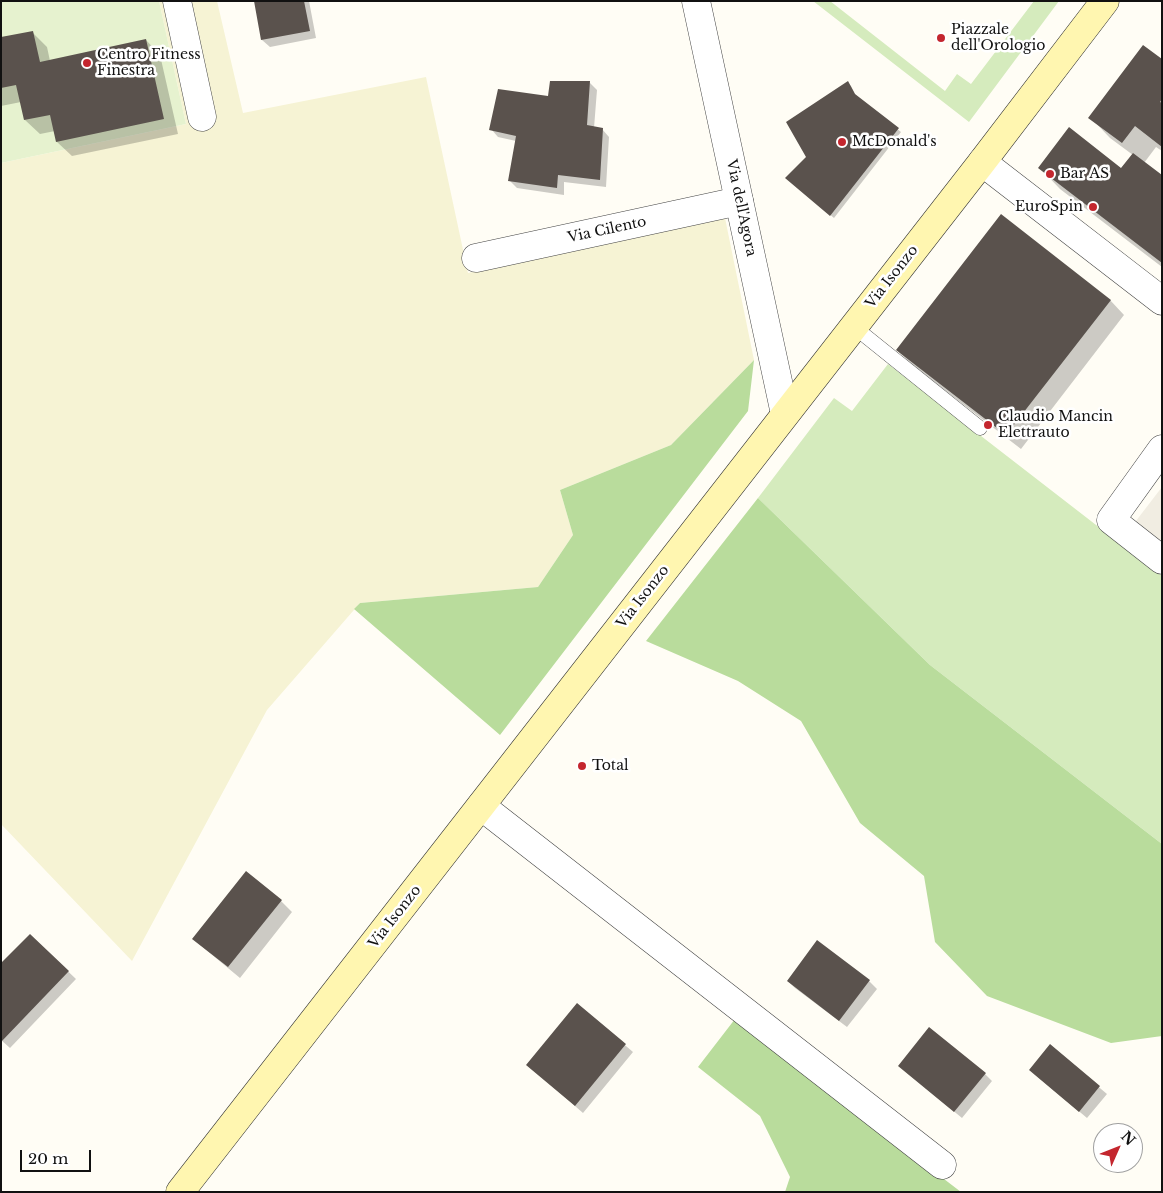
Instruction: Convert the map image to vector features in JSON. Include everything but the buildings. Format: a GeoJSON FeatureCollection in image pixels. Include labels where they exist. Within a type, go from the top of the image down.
{"type":"FeatureCollection","features":[{"type":"Feature","properties":{"kind":"main road","name":"Via Isonzo"},"geometry":{"type":"LineString","coordinates":[[180,1192],[982,162],[1105,1]]}},
{"type":"Feature","properties":{"kind":"street"},"geometry":{"type":"LineString","coordinates":[[177,1],[202,117]]}},
{"type":"Feature","properties":{"kind":"street","name":"Via dell'Agora"},"geometry":{"type":"LineString","coordinates":[[696,1],[785,414]]}},
{"type":"Feature","properties":{"kind":"street"},"geometry":{"type":"LineString","coordinates":[[982,162],[1162,301]]}},
{"type":"Feature","properties":{"kind":"street","name":"Via Cilento"},"geometry":{"type":"LineString","coordinates":[[476,258],[739,201]]}},
{"type":"Feature","properties":{"kind":"street"},"geometry":{"type":"LineString","coordinates":[[1162,449],[1110,520],[1162,560]]}},
{"type":"Feature","properties":{"kind":"street"},"geometry":{"type":"LineString","coordinates":[[481,806],[942,1165]]}},
{"type":"Feature","properties":{"kind":"lane"},"geometry":{"type":"LineString","coordinates":[[853,326],[980,428]]}},
{"type":"Feature","properties":{"kind":"shaded area"},"geometry":{"type":"Polygon","coordinates":[[[159,1],[217,1],[243,113],[426,77],[468,273],[725,218],[754,360],[671,445],[560,490],[573,535],[538,587],[360,603],[267,710],[132,961],[1,824],[1,163],[186,124],[159,1]]]}},
{"type":"Feature","properties":{"kind":"shaded area"},"geometry":{"type":"Polygon","coordinates":[[[1162,487],[1162,555],[1129,530],[1162,487]]]}},
{"type":"Feature","properties":{"kind":"green space","name":"Centro Fitness Finestra"},"geometry":{"type":"Polygon","coordinates":[[[1,1],[159,1],[186,124],[1,163],[1,1]]]}},
{"type":"Feature","properties":{"kind":"green space"},"geometry":{"type":"Polygon","coordinates":[[[813,1],[830,1],[945,91],[957,74],[971,84],[1034,1],[1059,1],[969,122],[813,1]]]}},
{"type":"Feature","properties":{"kind":"green space"},"geometry":{"type":"Polygon","coordinates":[[[754,360],[748,411],[500,735],[354,609],[360,603],[538,587],[573,535],[560,490],[671,445],[754,360]]]}},
{"type":"Feature","properties":{"kind":"green space"},"geometry":{"type":"Polygon","coordinates":[[[888,364],[1162,576],[1162,844],[930,665],[758,498],[834,398],[852,411],[888,364]]]}},
{"type":"Feature","properties":{"kind":"green space"},"geometry":{"type":"Polygon","coordinates":[[[758,498],[930,665],[1162,844],[1162,1036],[1111,1043],[987,996],[935,942],[924,876],[860,823],[801,721],[738,681],[646,641],[758,498]]]}},
{"type":"Feature","properties":{"kind":"green space"},"geometry":{"type":"Polygon","coordinates":[[[735,1019],[961,1192],[785,1192],[790,1177],[760,1116],[698,1067],[735,1019]]]}},
{"type":"Feature","properties":{"kind":"place","name":"Piazzale dell'Orologio"},"geometry":{"type":"Point","coordinates":[941,38]}},
{"type":"Feature","properties":{"kind":"place","name":"Centro Fitness Finestra"},"geometry":{"type":"Point","coordinates":[87,63]}},
{"type":"Feature","properties":{"kind":"place","name":"McDonald's"},"geometry":{"type":"Point","coordinates":[842,142]}},
{"type":"Feature","properties":{"kind":"place","name":"Bar AS"},"geometry":{"type":"Point","coordinates":[1050,174]}},
{"type":"Feature","properties":{"kind":"place","name":"EuroSpin"},"geometry":{"type":"Point","coordinates":[1093,207]}},
{"type":"Feature","properties":{"kind":"place","name":"Claudio Mancin Elettrauto"},"geometry":{"type":"Point","coordinates":[988,425]}},
{"type":"Feature","properties":{"kind":"place","name":"Total"},"geometry":{"type":"Point","coordinates":[582,766]}}]}
